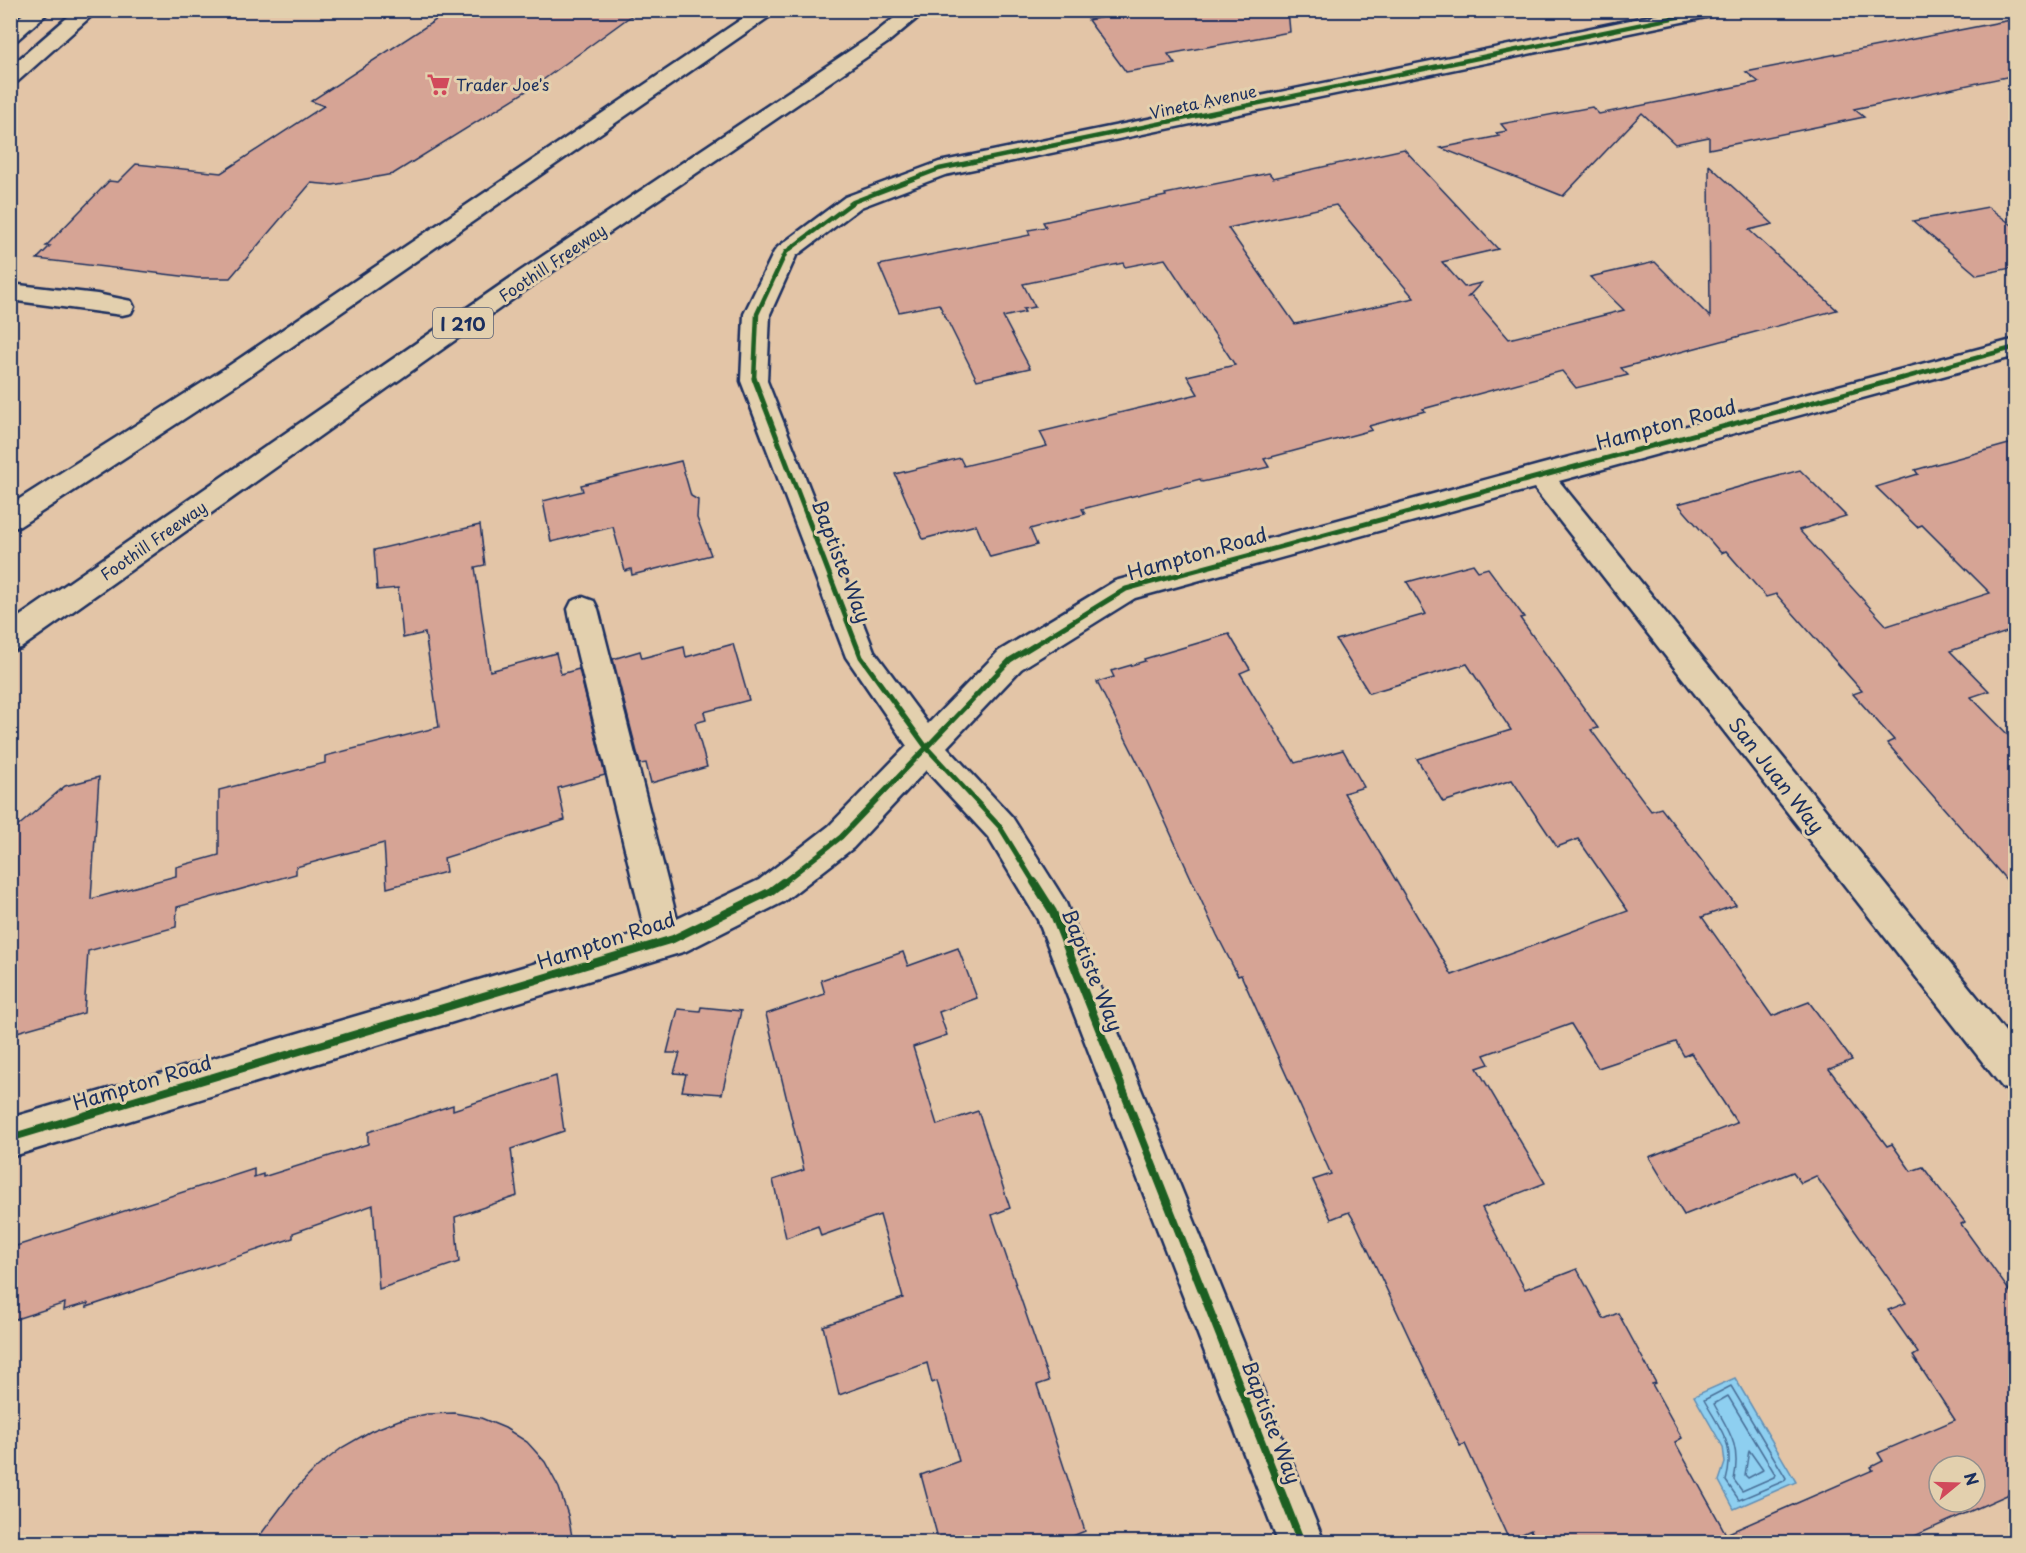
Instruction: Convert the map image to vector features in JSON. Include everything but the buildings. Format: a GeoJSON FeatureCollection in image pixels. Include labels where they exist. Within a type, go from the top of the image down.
{"type":"FeatureCollection","features":[{"type":"Feature","properties":{"kind":"main road"},"geometry":{"type":"LineString","coordinates":[[10,36],[41,10]]}},
{"type":"Feature","properties":{"kind":"main road"},"geometry":{"type":"LineString","coordinates":[[10,78],[88,10]]}},
{"type":"Feature","properties":{"kind":"main road"},"geometry":{"type":"LineString","coordinates":[[10,519],[233,375],[770,10]]}},
{"type":"Feature","properties":{"kind":"main road","name":"Foothill Freeway"},"geometry":{"type":"LineString","coordinates":[[10,639],[528,277],[880,39],[917,10]]}},
{"type":"Feature","properties":{"kind":"main road","name":"Vineta Avenue"},"geometry":{"type":"LineString","coordinates":[[757,314],[786,252],[853,202],[939,169],[1712,10]]}},
{"type":"Feature","properties":{"kind":"main road"},"geometry":{"type":"LineString","coordinates":[[10,292],[122,307]]}},
{"type":"Feature","properties":{"kind":"main road","name":"Baptiste Way"},"geometry":{"type":"LineString","coordinates":[[757,314],[754,381],[861,657],[926,747],[1000,827],[1053,912],[1301,1542]]}},
{"type":"Feature","properties":{"kind":"main road","name":"Hampton Road"},"geometry":{"type":"LineString","coordinates":[[10,1138],[666,941],[771,891],[841,837],[1010,660],[1126,589],[2016,347]]}},
{"type":"Feature","properties":{"kind":"main road","name":"San Juan Way"},"geometry":{"type":"LineString","coordinates":[[1539,475],[2012,1064]]}},
{"type":"Feature","properties":{"kind":"main road"},"geometry":{"type":"LineString","coordinates":[[583,609],[594,665],[612,729],[643,864],[666,941]]}},
{"type":"Feature","properties":{"kind":"water"},"geometry":{"type":"Polygon","coordinates":[[[1735,1378],[1796,1482],[1734,1509],[1719,1481],[1725,1463],[1723,1447],[1694,1396],[1735,1378]]]}},
{"type":"Feature","properties":{"kind":"cycle path"},"geometry":{"type":"LineString","coordinates":[[1301,1542],[1053,912],[1000,827],[926,747],[861,657],[754,381],[757,314],[786,252],[853,202],[939,169],[1711,10]]}},
{"type":"Feature","properties":{"kind":"cycle path"},"geometry":{"type":"LineString","coordinates":[[10,1138],[673,939],[771,891],[841,837],[1010,660],[1126,589],[2016,347]]}},
{"type":"Feature","properties":{"kind":"place","name":"Trader Joe's"},"geometry":{"type":"Point","coordinates":[438,84]}}]}
